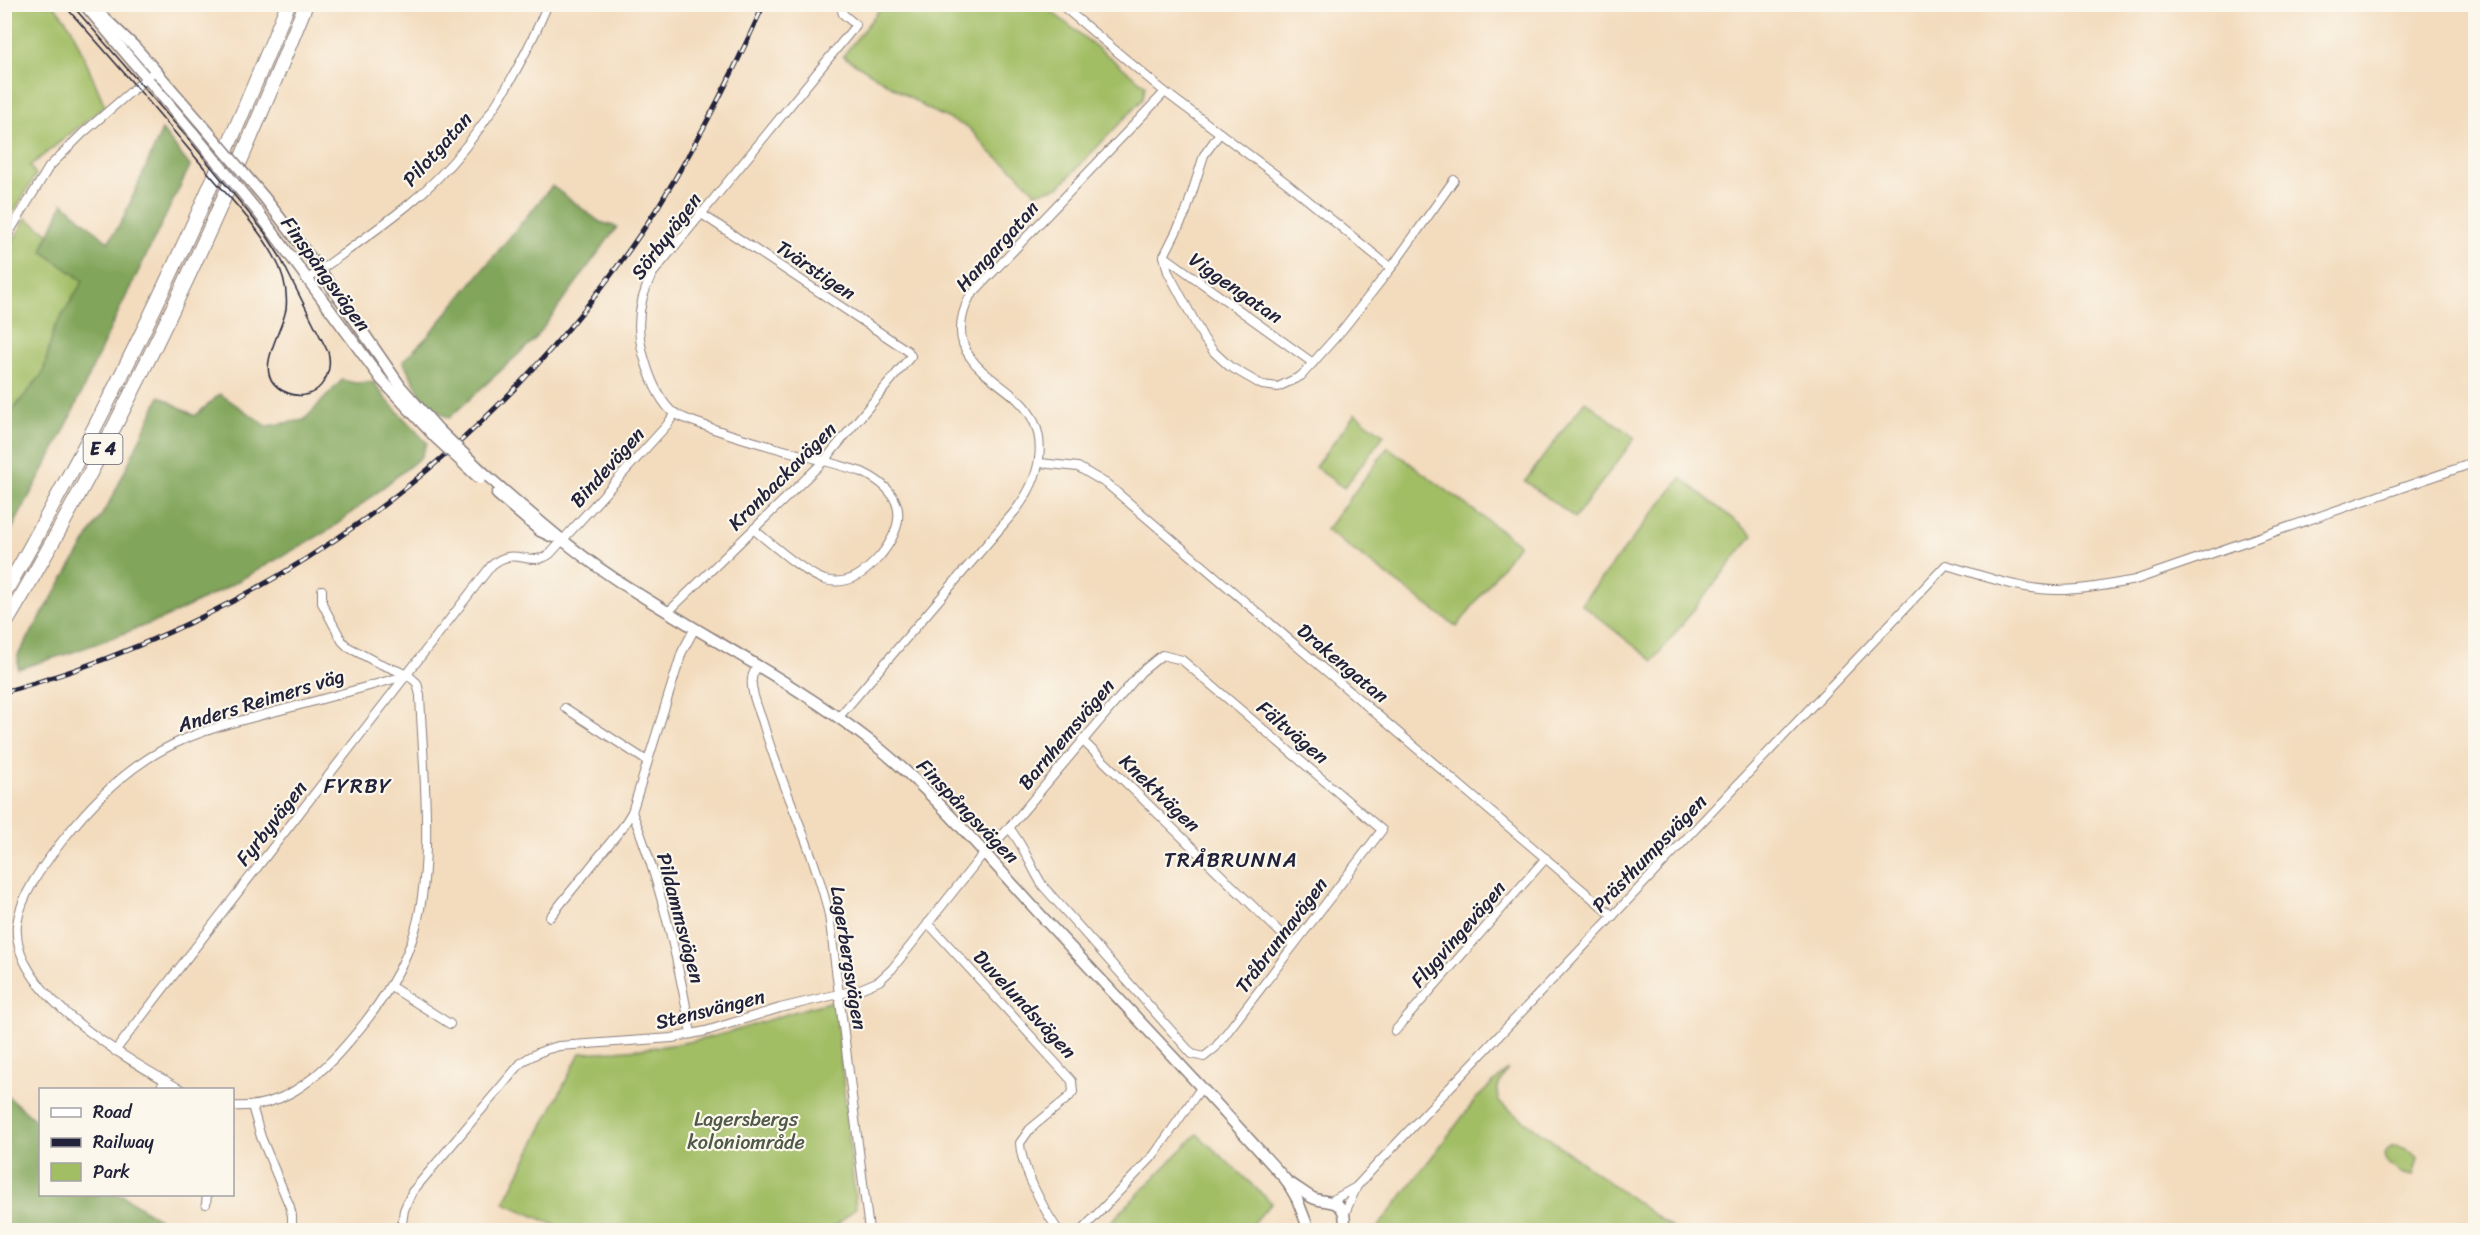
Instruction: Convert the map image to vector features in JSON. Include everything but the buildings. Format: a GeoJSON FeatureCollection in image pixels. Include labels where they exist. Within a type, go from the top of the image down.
{"type":"FeatureCollection","features":[{"type":"Feature","properties":{"kind":"highway","name":"E 4"},"geometry":{"type":"LineString","coordinates":[[4,593],[93,433],[180,257],[244,112],[288,4]]}},
{"type":"Feature","properties":{"kind":"highway","name":"E 4"},"geometry":{"type":"LineString","coordinates":[[4,626],[108,439],[194,267],[262,115],[306,4]]}},
{"type":"Feature","properties":{"kind":"main road","name":"Finspångsvägen"},"geometry":{"type":"LineString","coordinates":[[84,4],[258,212],[381,379],[482,476],[545,524],[561,541],[614,578],[838,718],[899,766],[985,853],[1286,1180],[1306,1219],[1309,1230]]}},
{"type":"Feature","properties":{"kind":"main road","name":"Finspångsvägen"},"geometry":{"type":"LineString","coordinates":[[90,4],[116,27],[156,70],[264,197],[320,270],[401,387],[437,434]]}},
{"type":"Feature","properties":{"kind":"main road","name":"Finspångsvägen"},"geometry":{"type":"LineString","coordinates":[[1286,1180],[1339,1206],[1344,1226]]}},
{"type":"Feature","properties":{"kind":"main road"},"geometry":{"type":"LineString","coordinates":[[1306,1219],[1312,1206],[1326,1201]]}},
{"type":"Feature","properties":{"kind":"street","name":"Pilotgatan"},"geometry":{"type":"LineString","coordinates":[[308,279],[408,205],[463,150],[504,91],[531,43],[548,4]]}},
{"type":"Feature","properties":{"kind":"street","name":"Sörbyvägen"},"geometry":{"type":"LineString","coordinates":[[675,413],[663,402],[645,362],[640,338],[641,297],[653,273],[700,213],[721,192],[856,25],[843,14],[840,4]]}},
{"type":"Feature","properties":{"kind":"street"},"geometry":{"type":"LineString","coordinates":[[1060,4],[1165,92],[1288,184],[1391,268]]}},
{"type":"Feature","properties":{"kind":"street"},"geometry":{"type":"LineString","coordinates":[[4,242],[49,167],[83,133],[156,70]]}},
{"type":"Feature","properties":{"kind":"street","name":"Hangargatan"},"geometry":{"type":"LineString","coordinates":[[838,718],[1019,506],[1030,490],[1040,463],[1037,431],[1028,410],[969,356],[962,339],[960,325],[963,309],[979,285],[1165,92]]}},
{"type":"Feature","properties":{"kind":"street","name":"Viggengatan"},"geometry":{"type":"LineString","coordinates":[[1220,133],[1204,154],[1186,212],[1164,256],[1313,363]]}},
{"type":"Feature","properties":{"kind":"street"},"geometry":{"type":"LineString","coordinates":[[1164,256],[1168,272],[1204,339],[1229,366],[1262,385],[1278,387],[1301,376],[1313,363],[1391,268],[1454,180]]}},
{"type":"Feature","properties":{"kind":"street","name":"Tvärstigen"},"geometry":{"type":"LineString","coordinates":[[700,213],[908,351],[911,356]]}},
{"type":"Feature","properties":{"kind":"street","name":"Kronbackavägen"},"geometry":{"type":"LineString","coordinates":[[668,612],[824,461],[911,356]]}},
{"type":"Feature","properties":{"kind":"street"},"geometry":{"type":"LineString","coordinates":[[675,413],[757,445],[862,472],[875,479],[892,495],[899,516],[895,535],[867,571],[860,576],[843,581],[818,577],[753,529]]}},
{"type":"Feature","properties":{"kind":"street","name":"Bindevägen"},"geometry":{"type":"LineString","coordinates":[[561,541],[667,425],[675,413]]}},
{"type":"Feature","properties":{"kind":"street","name":"Prästhumpsvägen"},"geometry":{"type":"LineString","coordinates":[[1326,1201],[1357,1186],[1946,565],[2002,581],[2053,590],[2093,588],[2134,580],[2475,462]]}},
{"type":"Feature","properties":{"kind":"street","name":"Drakengatan"},"geometry":{"type":"LineString","coordinates":[[1040,463],[1078,467],[1107,484],[1613,916]]}},
{"type":"Feature","properties":{"kind":"street","name":"Fyrbyvägen"},"geometry":{"type":"LineString","coordinates":[[115,1051],[497,560],[508,556],[540,559],[549,554],[561,541]]}},
{"type":"Feature","properties":{"kind":"street"},"geometry":{"type":"LineString","coordinates":[[234,1106],[272,1103],[284,1098],[316,1077],[354,1037],[390,986],[414,933],[424,873],[425,819],[420,695],[417,683],[408,675],[376,662],[342,641],[322,603],[322,591]]}},
{"type":"Feature","properties":{"kind":"street"},"geometry":{"type":"LineString","coordinates":[[550,917],[622,828],[632,812],[682,652],[695,628]]}},
{"type":"Feature","properties":{"kind":"street","name":"Barnhemsvägen"},"geometry":{"type":"LineString","coordinates":[[985,853],[1009,828],[1141,672],[1161,655],[1182,660]]}},
{"type":"Feature","properties":{"kind":"street","name":"Fältvägen"},"geometry":{"type":"LineString","coordinates":[[1182,660],[1382,830]]}},
{"type":"Feature","properties":{"kind":"street","name":"Lagerbergsvägen"},"geometry":{"type":"LineString","coordinates":[[758,666],[752,678],[754,693],[772,756],[820,877],[829,915],[868,1230]]}},
{"type":"Feature","properties":{"kind":"street","name":"Anders Reimers väg"},"geometry":{"type":"LineString","coordinates":[[180,1088],[115,1051],[52,1001],[30,970],[19,946],[17,923],[26,897],[70,830],[96,800],[124,776],[177,742],[214,728],[408,675]]}},
{"type":"Feature","properties":{"kind":"street"},"geometry":{"type":"LineString","coordinates":[[565,708],[647,761]]}},
{"type":"Feature","properties":{"kind":"street","name":"Knektvägen"},"geometry":{"type":"LineString","coordinates":[[1082,740],[1293,945]]}},
{"type":"Feature","properties":{"kind":"street","name":"Pildammsvägen"},"geometry":{"type":"LineString","coordinates":[[632,812],[642,836],[674,941],[691,1034]]}},
{"type":"Feature","properties":{"kind":"street","name":"Tråbrunnavägen"},"geometry":{"type":"LineString","coordinates":[[1009,828],[1022,843],[1030,866],[1043,886],[1192,1054],[1204,1057],[1215,1048],[1382,830]]}},
{"type":"Feature","properties":{"kind":"street","name":"Stensvängen"},"geometry":{"type":"LineString","coordinates":[[401,1230],[404,1210],[412,1192],[530,1056],[550,1048],[648,1041],[691,1034],[870,985],[886,976],[985,853]]}},
{"type":"Feature","properties":{"kind":"street","name":"Flygvingevägen"},"geometry":{"type":"LineString","coordinates":[[1395,1031],[1546,858]]}},
{"type":"Feature","properties":{"kind":"street","name":"Duvelundsvägen"},"geometry":{"type":"LineString","coordinates":[[928,923],[1072,1081],[1073,1092],[1069,1097],[1030,1129],[1020,1143],[1022,1156],[1031,1178],[1058,1230]]}},
{"type":"Feature","properties":{"kind":"street"},"geometry":{"type":"LineString","coordinates":[[390,986],[450,1024]]}},
{"type":"Feature","properties":{"kind":"street"},"geometry":{"type":"LineString","coordinates":[[160,1088],[165,1080]]}},
{"type":"Feature","properties":{"kind":"street"},"geometry":{"type":"LineString","coordinates":[[1082,1230],[1154,1155],[1201,1088]]}},
{"type":"Feature","properties":{"kind":"street"},"geometry":{"type":"LineString","coordinates":[[252,1106],[261,1137],[290,1207],[292,1230]]}},
{"type":"Feature","properties":{"kind":"street","name":"Prästhumpsvägen"},"geometry":{"type":"LineString","coordinates":[[1344,1226],[1357,1186]]}},
{"type":"Feature","properties":{"kind":"street"},"geometry":{"type":"LineString","coordinates":[[206,1204],[207,1196]]}},
{"type":"Feature","properties":{"kind":"green space"},"geometry":{"type":"Polygon","coordinates":[[[5,4],[54,5],[71,27],[105,106],[30,166],[36,175],[5,227],[5,4]]]}},
{"type":"Feature","properties":{"kind":"green space"},"geometry":{"type":"Polygon","coordinates":[[[883,5],[1043,5],[1145,85],[1143,99],[1059,187],[1035,193],[1017,173],[991,153],[969,128],[928,109],[843,56],[883,5]]]}},
{"type":"Feature","properties":{"kind":"green space"},"geometry":{"type":"Polygon","coordinates":[[[162,130],[190,166],[111,327],[65,429],[5,542],[5,425],[12,411],[43,373],[54,329],[83,281],[42,251],[63,203],[108,242],[122,221],[162,130]]]}},
{"type":"Feature","properties":{"kind":"green space"},"geometry":{"type":"Polygon","coordinates":[[[552,186],[600,222],[617,227],[535,339],[449,418],[425,403],[403,361],[427,337],[552,186]]]}},
{"type":"Feature","properties":{"kind":"green space"},"geometry":{"type":"Polygon","coordinates":[[[26,218],[48,233],[43,251],[84,281],[54,329],[43,373],[5,425],[5,255],[26,218]]]}},
{"type":"Feature","properties":{"kind":"green space"},"geometry":{"type":"Polygon","coordinates":[[[342,380],[355,383],[374,382],[385,398],[427,443],[421,457],[331,529],[222,590],[165,618],[76,651],[18,669],[18,655],[113,496],[160,396],[195,416],[220,394],[267,426],[304,420],[342,380]]]}},
{"type":"Feature","properties":{"kind":"green space"},"geometry":{"type":"Polygon","coordinates":[[[1585,401],[1635,438],[1575,518],[1525,481],[1585,401]]]}},
{"type":"Feature","properties":{"kind":"green space"},"geometry":{"type":"Polygon","coordinates":[[[1355,414],[1384,435],[1344,488],[1315,467],[1355,414]]]}},
{"type":"Feature","properties":{"kind":"green space"},"geometry":{"type":"Polygon","coordinates":[[[1388,447],[1519,544],[1457,627],[1326,530],[1388,447]]]}},
{"type":"Feature","properties":{"kind":"green space"},"geometry":{"type":"Polygon","coordinates":[[[1681,478],[1753,535],[1653,661],[1581,604],[1681,478]]]}},
{"type":"Feature","properties":{"kind":"green space","name":"Lagersbergs koloniområde"},"geometry":{"type":"Polygon","coordinates":[[[835,1001],[856,1208],[831,1230],[557,1230],[557,1226],[504,1203],[580,1053],[644,1048],[691,1041],[723,1034],[835,1001]]]}},
{"type":"Feature","properties":{"kind":"green space"},"geometry":{"type":"Polygon","coordinates":[[[1508,1069],[1498,1089],[1499,1102],[1675,1230],[1376,1230],[1476,1099],[1508,1069]]]}},
{"type":"Feature","properties":{"kind":"green space"},"geometry":{"type":"Polygon","coordinates":[[[4,1093],[39,1123],[39,1196],[124,1196],[176,1230],[5,1230],[4,1093]]]}},
{"type":"Feature","properties":{"kind":"green space"},"geometry":{"type":"Polygon","coordinates":[[[1197,1134],[1272,1203],[1246,1230],[1103,1230],[1197,1134]]]}},
{"type":"Feature","properties":{"kind":"green space"},"geometry":{"type":"Polygon","coordinates":[[[2395,1146],[2406,1149],[2418,1158],[2413,1176],[2401,1173],[2387,1163],[2385,1155],[2388,1149],[2395,1146]]]}},
{"type":"Feature","properties":{"kind":"tram line"},"geometry":{"type":"LineString","coordinates":[[63,4],[215,180],[267,245],[282,275],[286,302],[283,319],[270,355],[268,366],[270,377],[276,386],[288,393],[307,395],[314,391],[326,378],[328,352],[279,255],[265,233],[191,142],[71,4]]}},
{"type":"Feature","properties":{"kind":"railway"},"geometry":{"type":"LineString","coordinates":[[4,692],[101,660],[194,621],[282,573],[365,519],[443,457],[515,388],[582,312],[643,230],[677,176],[708,120],[764,4]]}},
{"type":"Feature","properties":{"kind":"district","name":"FYRBY"},"geometry":{"type":"Point","coordinates":[358,786]}},
{"type":"Feature","properties":{"kind":"district","name":"TRÅBRUNNA"},"geometry":{"type":"Point","coordinates":[1231,860]}}]}
